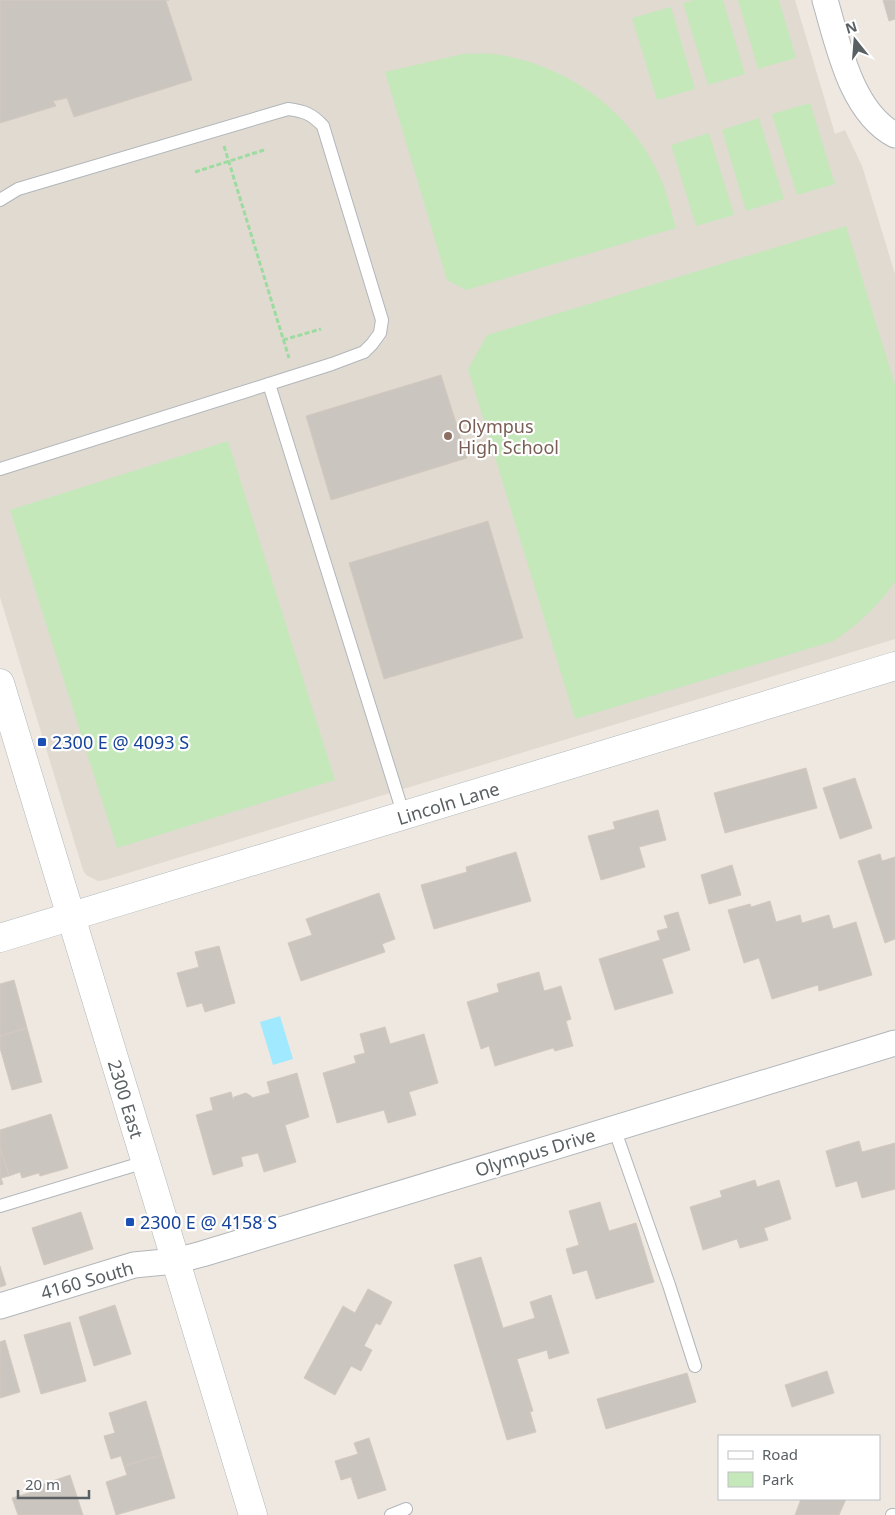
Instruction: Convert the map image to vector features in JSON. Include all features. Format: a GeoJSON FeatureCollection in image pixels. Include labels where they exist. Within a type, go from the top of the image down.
{"type":"FeatureCollection","features":[{"type":"Feature","properties":{"kind":"street"},"geometry":{"type":"LineString","coordinates":[[825,0],[842,55],[860,99],[879,125],[895,136]]}},
{"type":"Feature","properties":{"kind":"street","name":"Lincoln Lane"},"geometry":{"type":"LineString","coordinates":[[0,938],[895,666]]}},
{"type":"Feature","properties":{"kind":"street","name":"2300 East"},"geometry":{"type":"LineString","coordinates":[[0,684],[253,1515]]}},
{"type":"Feature","properties":{"kind":"street","name":"Olympus Drive"},"geometry":{"type":"LineString","coordinates":[[175,1261],[252,1240],[895,1043]]}},
{"type":"Feature","properties":{"kind":"street","name":"4160 South"},"geometry":{"type":"LineString","coordinates":[[0,1306],[134,1265],[175,1261]]}},
{"type":"Feature","properties":{"kind":"lane"},"geometry":{"type":"LineString","coordinates":[[0,200],[18,189],[288,109],[302,110],[315,117],[323,126],[382,320],[380,333],[364,352],[332,364],[0,469]]}},
{"type":"Feature","properties":{"kind":"lane"},"geometry":{"type":"LineString","coordinates":[[269,384],[404,816]]}},
{"type":"Feature","properties":{"kind":"lane"},"geometry":{"type":"LineString","coordinates":[[614,1128],[695,1366]]}},
{"type":"Feature","properties":{"kind":"lane"},"geometry":{"type":"LineString","coordinates":[[0,1206],[145,1162]]}},
{"type":"Feature","properties":{"kind":"lane"},"geometry":{"type":"LineString","coordinates":[[391,1515],[406,1509]]}},
{"type":"Feature","properties":{"kind":"path"},"geometry":{"type":"LineString","coordinates":[[223,142],[289,358]]}},
{"type":"Feature","properties":{"kind":"path"},"geometry":{"type":"LineString","coordinates":[[195,172],[264,150]]}},
{"type":"Feature","properties":{"kind":"path"},"geometry":{"type":"LineString","coordinates":[[283,340],[321,329]]}},
{"type":"Feature","properties":{"kind":"shaded area","name":"Olympus High School"},"geometry":{"type":"Polygon","coordinates":[[[0,0],[795,0],[835,134],[845,130],[862,166],[895,274],[895,639],[105,880],[98,881],[86,875],[0,597],[0,0]]]}},
{"type":"Feature","properties":{"kind":"green space"},"geometry":{"type":"Polygon","coordinates":[[[694,0],[723,0],[745,74],[708,85],[683,3],[694,0]]]}},
{"type":"Feature","properties":{"kind":"green space"},"geometry":{"type":"Polygon","coordinates":[[[738,0],[779,0],[796,58],[758,69],[738,0]]]}},
{"type":"Feature","properties":{"kind":"green space"},"geometry":{"type":"Polygon","coordinates":[[[671,7],[695,89],[657,100],[632,18],[671,7]]]}},
{"type":"Feature","properties":{"kind":"green space"},"geometry":{"type":"Polygon","coordinates":[[[463,54],[493,54],[520,59],[570,79],[593,94],[632,131],[647,153],[660,177],[676,228],[466,290],[447,280],[385,72],[463,54]]]}},
{"type":"Feature","properties":{"kind":"green space"},"geometry":{"type":"Polygon","coordinates":[[[810,103],[835,184],[797,195],[772,114],[810,103]]]}},
{"type":"Feature","properties":{"kind":"green space"},"geometry":{"type":"Polygon","coordinates":[[[759,118],[784,199],[746,211],[722,130],[759,118]]]}},
{"type":"Feature","properties":{"kind":"green space"},"geometry":{"type":"Polygon","coordinates":[[[709,133],[734,215],[696,226],[671,145],[709,133]]]}},
{"type":"Feature","properties":{"kind":"green space"},"geometry":{"type":"Polygon","coordinates":[[[846,226],[895,385],[895,582],[867,614],[834,641],[575,719],[468,369],[487,335],[846,226]]]}},
{"type":"Feature","properties":{"kind":"green space"},"geometry":{"type":"Polygon","coordinates":[[[228,441],[335,780],[117,848],[10,510],[228,441]]]}},
{"type":"Feature","properties":{"kind":"water"},"geometry":{"type":"Polygon","coordinates":[[[280,1016],[293,1059],[273,1065],[260,1022],[280,1016]]]}},
{"type":"Feature","properties":{"kind":"building"},"geometry":{"type":"Polygon","coordinates":[[[0,0],[169,0],[166,1],[192,80],[74,117],[67,98],[53,101],[56,106],[0,123],[0,0]]]}},
{"type":"Feature","properties":{"kind":"building"},"geometry":{"type":"Polygon","coordinates":[[[883,0],[895,0],[895,19],[889,21],[883,0]]]}},
{"type":"Feature","properties":{"kind":"building"},"geometry":{"type":"Polygon","coordinates":[[[441,375],[467,458],[331,500],[306,416],[441,375]]]}},
{"type":"Feature","properties":{"kind":"building"},"geometry":{"type":"Polygon","coordinates":[[[488,521],[523,638],[384,679],[349,563],[488,521]]]}},
{"type":"Feature","properties":{"kind":"building"},"geometry":{"type":"Polygon","coordinates":[[[806,768],[817,808],[725,833],[714,793],[806,768]]]}},
{"type":"Feature","properties":{"kind":"building"},"geometry":{"type":"Polygon","coordinates":[[[855,778],[872,828],[840,839],[823,788],[855,778]]]}},
{"type":"Feature","properties":{"kind":"building"},"geometry":{"type":"Polygon","coordinates":[[[658,810],[666,840],[639,847],[645,867],[601,880],[588,836],[615,829],[613,822],[658,810]]]}},
{"type":"Feature","properties":{"kind":"building"},"geometry":{"type":"Polygon","coordinates":[[[516,852],[531,901],[434,929],[421,885],[467,872],[466,867],[516,852]]]}},
{"type":"Feature","properties":{"kind":"building"},"geometry":{"type":"Polygon","coordinates":[[[880,854],[882,861],[895,857],[895,939],[885,943],[858,861],[880,854]]]}},
{"type":"Feature","properties":{"kind":"building"},"geometry":{"type":"Polygon","coordinates":[[[732,865],[741,895],[709,904],[701,875],[732,865]]]}},
{"type":"Feature","properties":{"kind":"building"},"geometry":{"type":"Polygon","coordinates":[[[379,893],[395,939],[382,944],[385,952],[301,981],[288,943],[312,935],[306,919],[379,893]]]}},
{"type":"Feature","properties":{"kind":"building"},"geometry":{"type":"Polygon","coordinates":[[[770,901],[776,922],[800,915],[802,923],[829,915],[833,929],[856,922],[872,975],[819,991],[818,985],[772,999],[759,958],[744,963],[728,910],[750,904],[751,907],[770,901]]]}},
{"type":"Feature","properties":{"kind":"building"},"geometry":{"type":"Polygon","coordinates":[[[678,912],[690,950],[662,959],[673,993],[615,1010],[599,959],[660,940],[657,931],[668,928],[664,916],[678,912]]]}},
{"type":"Feature","properties":{"kind":"building"},"geometry":{"type":"Polygon","coordinates":[[[219,946],[235,1003],[205,1012],[202,1003],[187,1007],[177,973],[199,967],[195,952],[219,946]]]}},
{"type":"Feature","properties":{"kind":"building"},"geometry":{"type":"Polygon","coordinates":[[[539,972],[544,991],[561,986],[571,1019],[566,1021],[573,1046],[555,1051],[553,1048],[495,1066],[489,1046],[481,1049],[467,1002],[499,992],[497,984],[539,972]]]}},
{"type":"Feature","properties":{"kind":"building"},"geometry":{"type":"Polygon","coordinates":[[[14,980],[27,1028],[0,1036],[0,984],[14,980]]]}},
{"type":"Feature","properties":{"kind":"building"},"geometry":{"type":"Polygon","coordinates":[[[385,1027],[390,1044],[424,1034],[438,1083],[409,1092],[416,1115],[388,1123],[384,1110],[337,1123],[323,1073],[356,1063],[354,1056],[365,1053],[360,1034],[385,1027]]]}},
{"type":"Feature","properties":{"kind":"building"},"geometry":{"type":"Polygon","coordinates":[[[27,1028],[42,1082],[12,1090],[0,1048],[0,1036],[27,1028]]]}},
{"type":"Feature","properties":{"kind":"building"},"geometry":{"type":"Polygon","coordinates":[[[297,1073],[309,1117],[285,1125],[296,1162],[264,1172],[258,1153],[241,1157],[243,1166],[213,1175],[196,1115],[213,1110],[210,1098],[231,1092],[233,1100],[234,1097],[246,1093],[252,1098],[270,1093],[267,1082],[297,1073]]]}},
{"type":"Feature","properties":{"kind":"building"},"geometry":{"type":"Polygon","coordinates":[[[51,1114],[68,1168],[40,1176],[39,1173],[22,1178],[20,1172],[9,1176],[0,1147],[0,1130],[51,1114]]]}},
{"type":"Feature","properties":{"kind":"building"},"geometry":{"type":"Polygon","coordinates":[[[859,1141],[862,1152],[895,1143],[895,1189],[862,1198],[857,1181],[836,1187],[826,1151],[859,1141]]]}},
{"type":"Feature","properties":{"kind":"building"},"geometry":{"type":"Polygon","coordinates":[[[0,1147],[9,1176],[1,1178],[3,1184],[0,1185],[0,1147]]]}},
{"type":"Feature","properties":{"kind":"building"},"geometry":{"type":"Polygon","coordinates":[[[755,1180],[757,1187],[779,1180],[791,1219],[764,1228],[768,1240],[740,1248],[737,1239],[703,1250],[690,1207],[722,1197],[720,1191],[755,1180]]]}},
{"type":"Feature","properties":{"kind":"building"},"geometry":{"type":"Polygon","coordinates":[[[600,1202],[609,1231],[636,1223],[654,1282],[596,1299],[587,1270],[573,1274],[566,1249],[579,1245],[569,1211],[600,1202]]]}},
{"type":"Feature","properties":{"kind":"building"},"geometry":{"type":"Polygon","coordinates":[[[81,1212],[93,1249],[44,1265],[32,1228],[81,1212]]]}},
{"type":"Feature","properties":{"kind":"building"},"geometry":{"type":"Polygon","coordinates":[[[481,1257],[503,1328],[535,1318],[530,1302],[551,1295],[569,1353],[549,1359],[547,1350],[517,1359],[533,1411],[530,1412],[536,1432],[507,1440],[454,1265],[481,1257]]]}},
{"type":"Feature","properties":{"kind":"building"},"geometry":{"type":"Polygon","coordinates":[[[0,1266],[6,1285],[0,1287],[0,1266]]]}},
{"type":"Feature","properties":{"kind":"building"},"geometry":{"type":"Polygon","coordinates":[[[368,1289],[392,1302],[380,1325],[376,1323],[364,1346],[372,1350],[361,1371],[351,1366],[335,1395],[304,1378],[343,1306],[355,1313],[368,1289]]]}},
{"type":"Feature","properties":{"kind":"building"},"geometry":{"type":"Polygon","coordinates":[[[115,1305],[131,1354],[94,1366],[79,1317],[115,1305]]]}},
{"type":"Feature","properties":{"kind":"building"},"geometry":{"type":"Polygon","coordinates":[[[70,1322],[86,1381],[41,1394],[24,1335],[70,1322]]]}},
{"type":"Feature","properties":{"kind":"building"},"geometry":{"type":"Polygon","coordinates":[[[5,1340],[20,1392],[0,1398],[0,1342],[5,1340]]]}},
{"type":"Feature","properties":{"kind":"building"},"geometry":{"type":"Polygon","coordinates":[[[827,1371],[834,1393],[792,1407],[785,1385],[827,1371]]]}},
{"type":"Feature","properties":{"kind":"building"},"geometry":{"type":"Polygon","coordinates":[[[687,1373],[696,1402],[606,1429],[597,1399],[687,1373]]]}},
{"type":"Feature","properties":{"kind":"building"},"geometry":{"type":"Polygon","coordinates":[[[146,1401],[162,1455],[124,1466],[121,1456],[111,1459],[104,1436],[115,1433],[109,1413],[146,1401]]]}},
{"type":"Feature","properties":{"kind":"building"},"geometry":{"type":"Polygon","coordinates":[[[369,1438],[386,1490],[358,1499],[351,1477],[341,1480],[335,1461],[358,1454],[354,1443],[369,1438]]]}},
{"type":"Feature","properties":{"kind":"building"},"geometry":{"type":"Polygon","coordinates":[[[162,1455],[175,1498],[116,1515],[106,1482],[127,1475],[124,1466],[162,1455]]]}},
{"type":"Feature","properties":{"kind":"building"},"geometry":{"type":"Polygon","coordinates":[[[70,1475],[83,1515],[18,1515],[12,1498],[42,1489],[41,1485],[70,1475]]]}},
{"type":"Feature","properties":{"kind":"building"},"geometry":{"type":"Polygon","coordinates":[[[801,1500],[846,1500],[839,1515],[795,1515],[801,1500]]]}},
{"type":"Feature","properties":{"kind":"place","name":"Olympus High School"},"geometry":{"type":"Point","coordinates":[448,436]}},
{"type":"Feature","properties":{"kind":"place","name":"2300 E @ 4093 S"},"geometry":{"type":"Point","coordinates":[42,742]}},
{"type":"Feature","properties":{"kind":"place","name":"2300 E @ 4158 S"},"geometry":{"type":"Point","coordinates":[130,1222]}}]}
